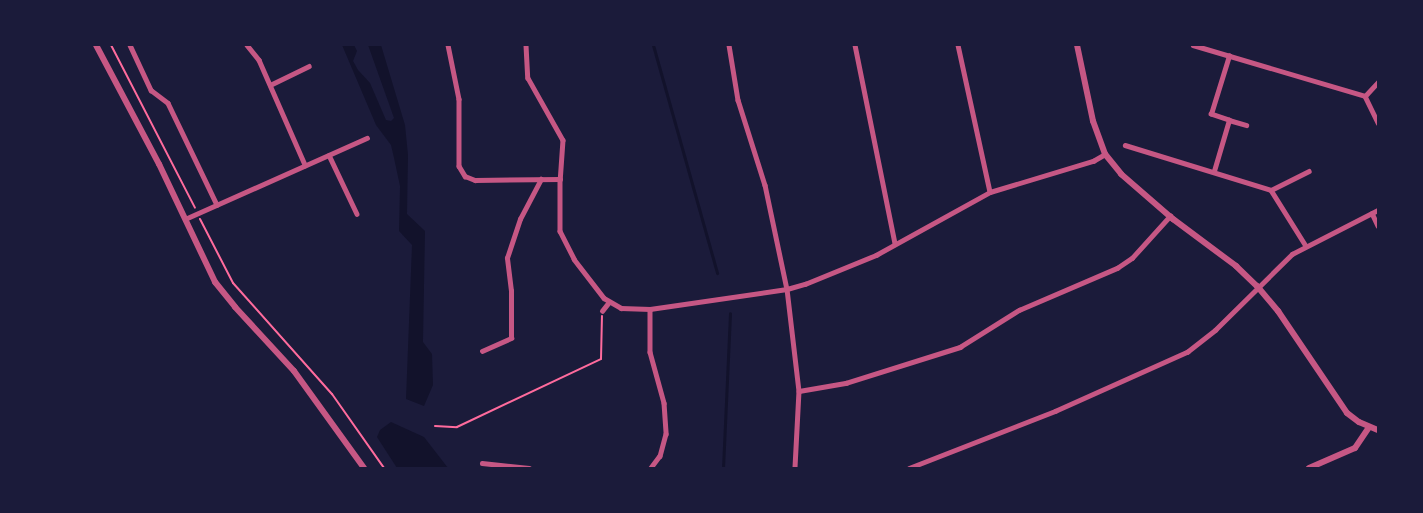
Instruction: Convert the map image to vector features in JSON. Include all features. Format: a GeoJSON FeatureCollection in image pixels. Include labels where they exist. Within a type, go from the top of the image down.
{"type":"FeatureCollection","features":[{"type":"Feature","properties":{"kind":"street"},"geometry":{"type":"LineString","coordinates":[[96,45],[215,282],[294,371],[363,468]]}},
{"type":"Feature","properties":{"kind":"street"},"geometry":{"type":"LineString","coordinates":[[130,45],[151,90],[168,103],[217,205]]}},
{"type":"Feature","properties":{"kind":"street"},"geometry":{"type":"LineString","coordinates":[[247,45],[259,60],[305,165]]}},
{"type":"Feature","properties":{"kind":"street"},"geometry":{"type":"LineString","coordinates":[[448,45],[459,99],[461,171],[469,179],[475,180],[560,179]]}},
{"type":"Feature","properties":{"kind":"street"},"geometry":{"type":"LineString","coordinates":[[526,45],[528,78],[563,140],[560,231],[574,259],[609,302],[621,309],[650,309],[787,289],[876,255],[895,243],[916,235],[990,192],[1093,161],[1105,154]]}},
{"type":"Feature","properties":{"kind":"street"},"geometry":{"type":"LineString","coordinates":[[729,45],[738,100],[765,185],[787,289],[799,391],[795,468]]}},
{"type":"Feature","properties":{"kind":"street"},"geometry":{"type":"LineString","coordinates":[[855,45],[895,243]]}},
{"type":"Feature","properties":{"kind":"street"},"geometry":{"type":"LineString","coordinates":[[958,45],[990,192]]}},
{"type":"Feature","properties":{"kind":"street"},"geometry":{"type":"LineString","coordinates":[[1077,45],[1093,121],[1105,154],[1121,174],[1170,216],[1236,266],[1257,286],[1278,311],[1347,413],[1378,430]]}},
{"type":"Feature","properties":{"kind":"street"},"geometry":{"type":"LineString","coordinates":[[1193,45],[1365,96],[1378,123]]}},
{"type":"Feature","properties":{"kind":"street"},"geometry":{"type":"LineString","coordinates":[[1229,56],[1211,114],[1246,125]]}},
{"type":"Feature","properties":{"kind":"street"},"geometry":{"type":"LineString","coordinates":[[270,85],[309,66]]}},
{"type":"Feature","properties":{"kind":"street"},"geometry":{"type":"LineString","coordinates":[[1365,96],[1378,82]]}},
{"type":"Feature","properties":{"kind":"street"},"geometry":{"type":"LineString","coordinates":[[1214,171],[1229,120]]}},
{"type":"Feature","properties":{"kind":"street"},"geometry":{"type":"LineString","coordinates":[[185,219],[367,138]]}},
{"type":"Feature","properties":{"kind":"street"},"geometry":{"type":"LineString","coordinates":[[1125,145],[1272,190],[1306,246]]}},
{"type":"Feature","properties":{"kind":"street"},"geometry":{"type":"LineString","coordinates":[[329,155],[357,214]]}},
{"type":"Feature","properties":{"kind":"street"},"geometry":{"type":"LineString","coordinates":[[1272,190],[1310,171]]}},
{"type":"Feature","properties":{"kind":"street"},"geometry":{"type":"LineString","coordinates":[[482,351],[511,338],[511,291],[507,258],[520,219],[541,179]]}},
{"type":"Feature","properties":{"kind":"street"},"geometry":{"type":"LineString","coordinates":[[909,468],[1055,411],[1187,352],[1215,330],[1257,286],[1292,254],[1375,211],[1378,226]]}},
{"type":"Feature","properties":{"kind":"street"},"geometry":{"type":"LineString","coordinates":[[799,391],[846,383],[960,347],[1019,310],[1117,268],[1132,258],[1170,216]]}},
{"type":"Feature","properties":{"kind":"street"},"geometry":{"type":"LineString","coordinates":[[602,310],[609,302]]}},
{"type":"Feature","properties":{"kind":"street"},"geometry":{"type":"LineString","coordinates":[[650,309],[650,352],[664,403],[666,434],[660,456],[651,468]]}},
{"type":"Feature","properties":{"kind":"street"},"geometry":{"type":"LineString","coordinates":[[1309,468],[1355,448],[1369,427]]}},
{"type":"Feature","properties":{"kind":"street"},"geometry":{"type":"LineString","coordinates":[[482,463],[529,468]]}},
{"type":"Feature","properties":{"kind":"path"},"geometry":{"type":"LineString","coordinates":[[111,45],[233,283],[332,394],[384,468]]}},
{"type":"Feature","properties":{"kind":"path"},"geometry":{"type":"LineString","coordinates":[[435,426],[456,427],[601,358],[602,310]]}},
{"type":"Feature","properties":{"kind":"shaded area"},"geometry":{"type":"Polygon","coordinates":[[[342,45],[354,45],[357,51],[353,61],[370,83],[386,120],[391,121],[394,118],[368,45],[381,45],[405,125],[408,155],[407,214],[425,231],[423,342],[432,354],[433,385],[424,406],[406,399],[412,245],[399,231],[400,186],[394,158],[391,145],[376,125],[342,45]]]}},
{"type":"Feature","properties":{"kind":"shaded area"},"geometry":{"type":"Polygon","coordinates":[[[391,422],[424,437],[448,468],[397,468],[377,437],[380,430],[391,422]]]}},
{"type":"Feature","properties":{"kind":"waterway"},"geometry":{"type":"LineString","coordinates":[[653,45],[717,273]]}},
{"type":"Feature","properties":{"kind":"waterway"},"geometry":{"type":"LineString","coordinates":[[723,468],[730,313]]}}]}
